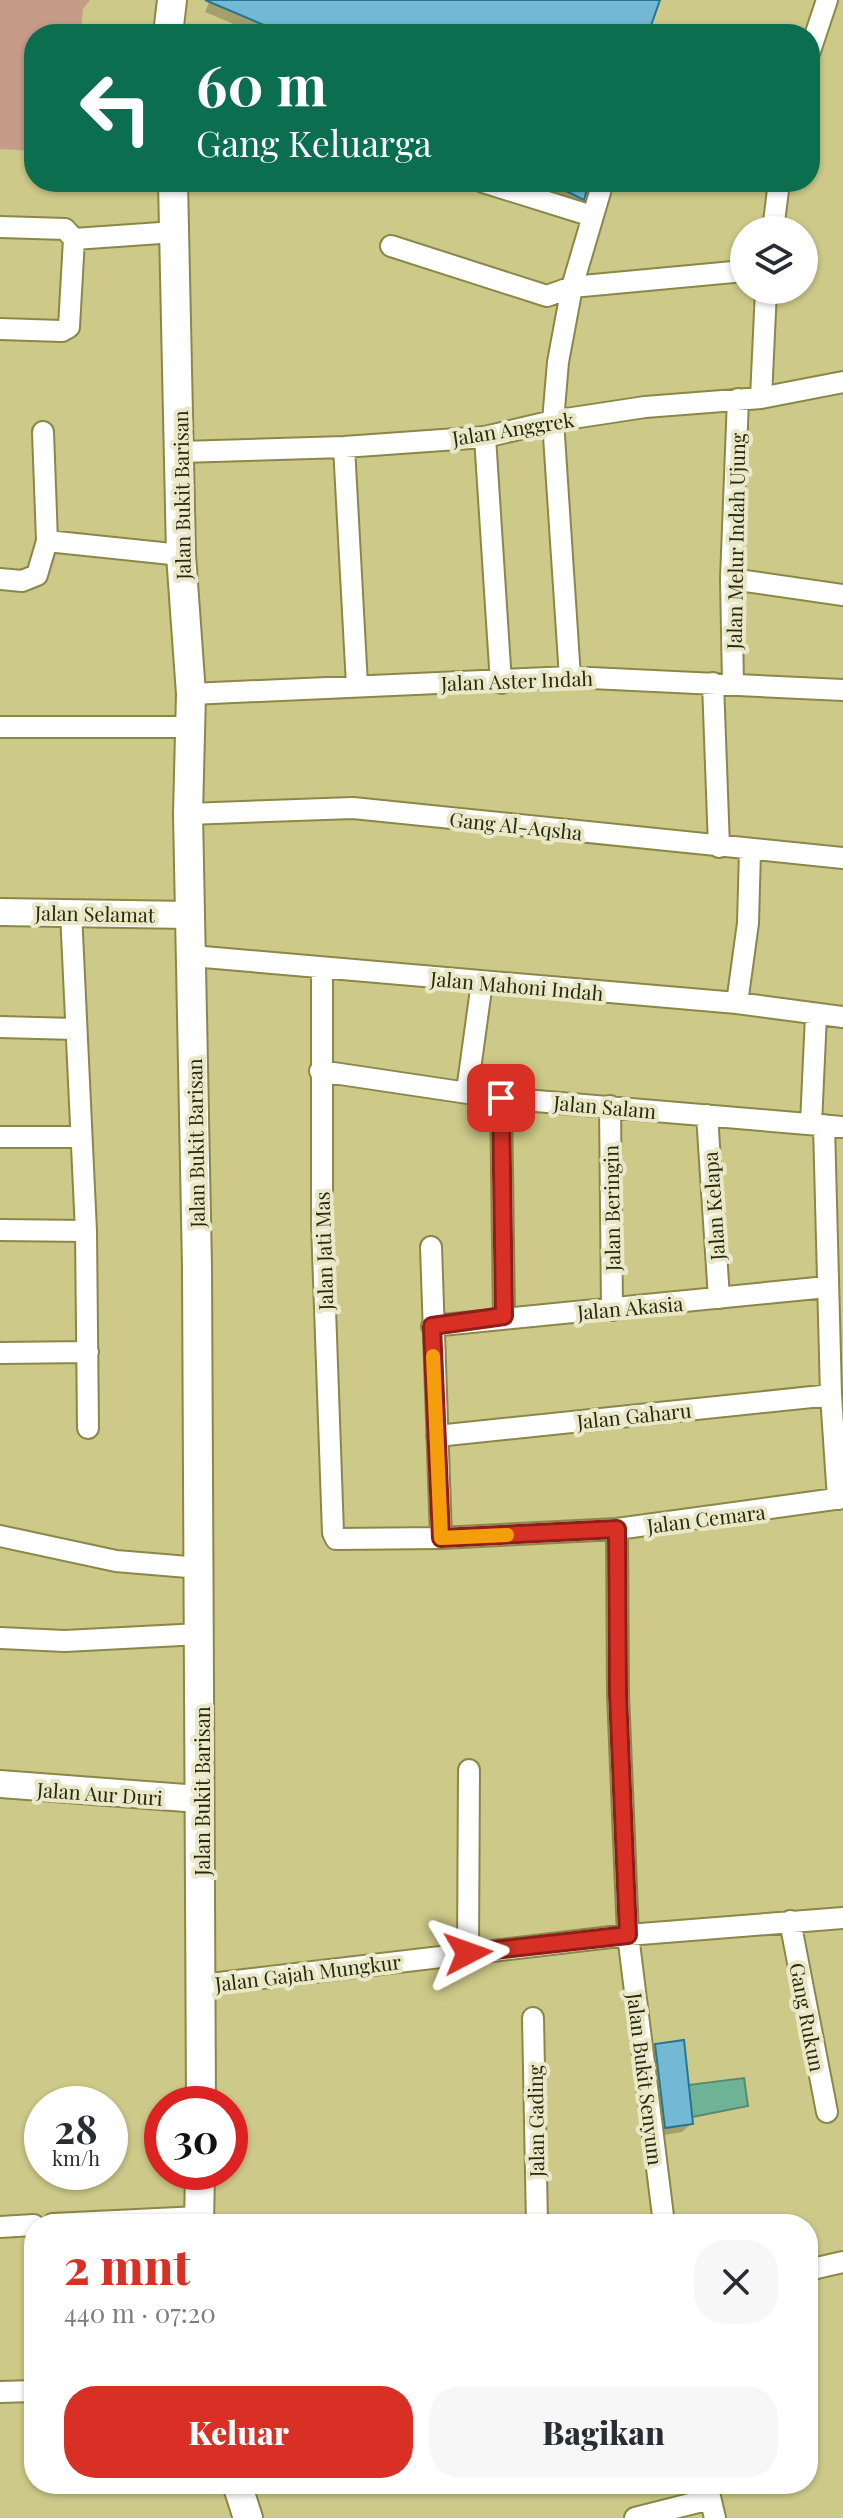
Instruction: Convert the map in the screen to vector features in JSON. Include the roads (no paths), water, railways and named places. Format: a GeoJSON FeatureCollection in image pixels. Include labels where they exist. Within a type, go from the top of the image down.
{"type":"FeatureCollection","features":[{"type":"Feature","properties":{"kind":"main road"},"geometry":{"type":"LineString","coordinates":[[169,24],[172,0]]}},
{"type":"Feature","properties":{"kind":"main road","name":"Jalan Bukit Barisan"},"geometry":{"type":"LineString","coordinates":[[173,192],[181,555],[192,727],[188,814],[200,1568],[201,2086]]}},
{"type":"Feature","properties":{"kind":"main road"},"geometry":{"type":"LineString","coordinates":[[199,2214],[200,2190]]}},
{"type":"Feature","properties":{"kind":"main road"},"geometry":{"type":"LineString","coordinates":[[240,2494],[248,2518]]}},
{"type":"Feature","properties":{"kind":"street"},"geometry":{"type":"LineString","coordinates":[[819,24],[827,0]]}},
{"type":"Feature","properties":{"kind":"street"},"geometry":{"type":"LineString","coordinates":[[515,192],[592,216]]}},
{"type":"Feature","properties":{"kind":"street"},"geometry":{"type":"LineString","coordinates":[[570,677],[553,421],[558,362],[572,287],[600,192]]}},
{"type":"Feature","properties":{"kind":"street"},"geometry":{"type":"LineString","coordinates":[[775,216],[778,192]]}},
{"type":"Feature","properties":{"kind":"street"},"geometry":{"type":"LineString","coordinates":[[0,227],[65,229],[74,239],[69,327],[62,331],[0,329]]}},
{"type":"Feature","properties":{"kind":"street"},"geometry":{"type":"LineString","coordinates":[[74,239],[175,232]]}},
{"type":"Feature","properties":{"kind":"street"},"geometry":{"type":"LineString","coordinates":[[391,246],[547,296],[572,287],[730,272]]}},
{"type":"Feature","properties":{"kind":"street"},"geometry":{"type":"LineString","coordinates":[[761,398],[765,304]]}},
{"type":"Feature","properties":{"kind":"street","name":"Jalan Anggrek"},"geometry":{"type":"LineString","coordinates":[[181,452],[344,447],[485,437],[553,421],[645,407],[761,398],[843,382]]}},
{"type":"Feature","properties":{"kind":"street","name":"Jalan Melur Indah Ujung"},"geometry":{"type":"LineString","coordinates":[[719,847],[723,683],[731,579],[738,399]]}},
{"type":"Feature","properties":{"kind":"street"},"geometry":{"type":"LineString","coordinates":[[0,579],[22,581],[37,575],[47,541],[43,432]]}},
{"type":"Feature","properties":{"kind":"street"},"geometry":{"type":"LineString","coordinates":[[485,437],[501,683]]}},
{"type":"Feature","properties":{"kind":"street"},"geometry":{"type":"LineString","coordinates":[[344,447],[357,685]]}},
{"type":"Feature","properties":{"kind":"street"},"geometry":{"type":"LineString","coordinates":[[47,541],[181,555]]}},
{"type":"Feature","properties":{"kind":"street"},"geometry":{"type":"LineString","coordinates":[[731,579],[843,595]]}},
{"type":"Feature","properties":{"kind":"street","name":"Jalan Aster Indah"},"geometry":{"type":"LineString","coordinates":[[191,694],[357,685],[501,683],[570,677],[843,690]]}},
{"type":"Feature","properties":{"kind":"street"},"geometry":{"type":"LineString","coordinates":[[0,727],[192,727]]}},
{"type":"Feature","properties":{"kind":"street","name":"Gang Al-Aqsha"},"geometry":{"type":"LineString","coordinates":[[188,814],[353,808],[750,851],[843,858]]}},
{"type":"Feature","properties":{"kind":"street"},"geometry":{"type":"LineString","coordinates":[[737,1003],[746,938],[750,851]]}},
{"type":"Feature","properties":{"kind":"street","name":"Jalan Selamat"},"geometry":{"type":"LineString","coordinates":[[0,912],[189,915]]}},
{"type":"Feature","properties":{"kind":"street"},"geometry":{"type":"LineString","coordinates":[[71,912],[86,1231],[88,1428]]}},
{"type":"Feature","properties":{"kind":"street","name":"Jalan Mahoni Indah"},"geometry":{"type":"LineString","coordinates":[[192,956],[737,1003],[843,1017]]}},
{"type":"Feature","properties":{"kind":"street","name":"Jalan Jati Mas"},"geometry":{"type":"LineString","coordinates":[[322,969],[320,1071],[333,1533]]}},
{"type":"Feature","properties":{"kind":"street"},"geometry":{"type":"LineString","coordinates":[[467,1091],[482,982]]}},
{"type":"Feature","properties":{"kind":"street"},"geometry":{"type":"LineString","coordinates":[[816,1015],[826,1126],[831,1395],[841,1499]]}},
{"type":"Feature","properties":{"kind":"street"},"geometry":{"type":"LineString","coordinates":[[0,1027],[75,1029]]}},
{"type":"Feature","properties":{"kind":"street","name":"Jalan Salam"},"geometry":{"type":"LineString","coordinates":[[320,1071],[501,1098],[826,1126]]}},
{"type":"Feature","properties":{"kind":"street"},"geometry":{"type":"LineString","coordinates":[[501,1098],[504,1316]]}},
{"type":"Feature","properties":{"kind":"street","name":"Jalan Beringin"},"geometry":{"type":"LineString","coordinates":[[610,1106],[612,1310]]}},
{"type":"Feature","properties":{"kind":"street","name":"Jalan Kelapa"},"geometry":{"type":"LineString","coordinates":[[707,1115],[719,1298]]}},
{"type":"Feature","properties":{"kind":"street"},"geometry":{"type":"LineString","coordinates":[[0,1137],[81,1137]]}},
{"type":"Feature","properties":{"kind":"street"},"geometry":{"type":"LineString","coordinates":[[0,1230],[86,1231]]}},
{"type":"Feature","properties":{"kind":"street"},"geometry":{"type":"LineString","coordinates":[[431,1247],[441,1538]]}},
{"type":"Feature","properties":{"kind":"street","name":"Jalan Akasia"},"geometry":{"type":"LineString","coordinates":[[432,1326],[504,1316],[612,1310],[827,1287]]}},
{"type":"Feature","properties":{"kind":"street"},"geometry":{"type":"LineString","coordinates":[[0,1353],[88,1352]]}},
{"type":"Feature","properties":{"kind":"street","name":"Jalan Gaharu"},"geometry":{"type":"LineString","coordinates":[[437,1436],[831,1395]]}},
{"type":"Feature","properties":{"kind":"street","name":"Jalan Cemara"},"geometry":{"type":"LineString","coordinates":[[333,1533],[341,1541],[617,1529],[841,1499]]}},
{"type":"Feature","properties":{"kind":"street","name":"Jalan Bukit Senyum"},"geometry":{"type":"LineString","coordinates":[[617,1529],[618,1694],[628,1935],[663,2214]]}},
{"type":"Feature","properties":{"kind":"street"},"geometry":{"type":"LineString","coordinates":[[0,1536],[116,1561],[200,1568]]}},
{"type":"Feature","properties":{"kind":"street"},"geometry":{"type":"LineString","coordinates":[[0,1638],[80,1640],[200,1634]]}},
{"type":"Feature","properties":{"kind":"street"},"geometry":{"type":"LineString","coordinates":[[468,1953],[469,1770]]}},
{"type":"Feature","properties":{"kind":"street","name":"Jalan Aur Duri"},"geometry":{"type":"LineString","coordinates":[[0,1784],[199,1799]]}},
{"type":"Feature","properties":{"kind":"street","name":"Jalan Gajah Mungkur"},"geometry":{"type":"LineString","coordinates":[[202,1985],[628,1935],[843,1918]]}},
{"type":"Feature","properties":{"kind":"street","name":"Gang Rukun"},"geometry":{"type":"LineString","coordinates":[[790,1921],[827,2112]]}},
{"type":"Feature","properties":{"kind":"street","name":"Jalan Gading"},"geometry":{"type":"LineString","coordinates":[[533,2018],[537,2214]]}},
{"type":"Feature","properties":{"kind":"street"},"geometry":{"type":"LineString","coordinates":[[0,2227],[24,2226]]}},
{"type":"Feature","properties":{"kind":"street"},"geometry":{"type":"LineString","coordinates":[[818,2268],[843,2262]]}},
{"type":"Feature","properties":{"kind":"street"},"geometry":{"type":"LineString","coordinates":[[0,2392],[24,2391]]}},
{"type":"Feature","properties":{"kind":"street"},"geometry":{"type":"LineString","coordinates":[[635,2518],[711,2500]]}}]}
